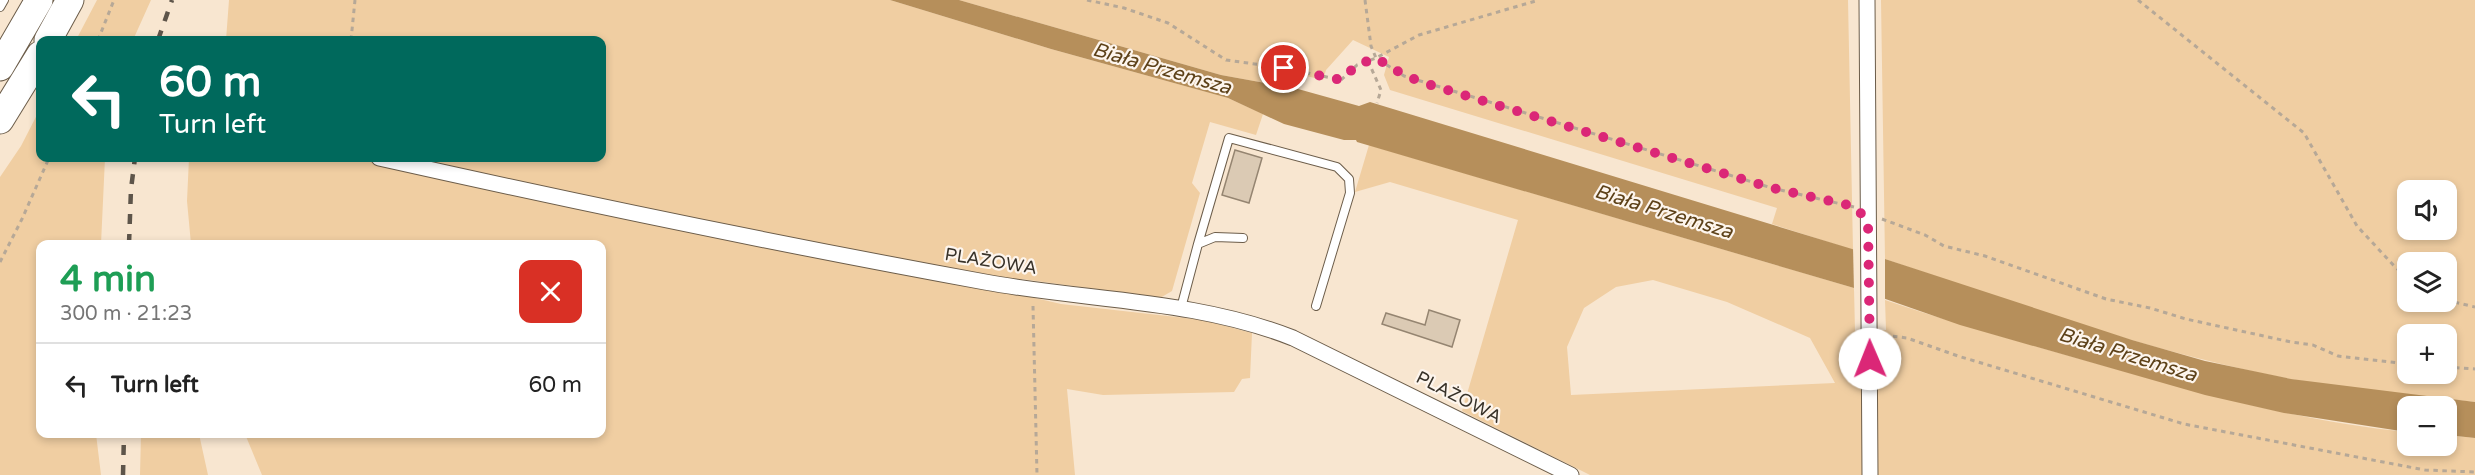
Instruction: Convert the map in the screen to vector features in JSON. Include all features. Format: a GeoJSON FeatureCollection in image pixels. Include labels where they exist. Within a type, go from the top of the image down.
{"type":"FeatureCollection","features":[{"type":"Feature","properties":{"kind":"highway"},"geometry":{"type":"LineString","coordinates":[[0,68],[39,0]]}},
{"type":"Feature","properties":{"kind":"highway"},"geometry":{"type":"LineString","coordinates":[[50,36],[70,0]]}},
{"type":"Feature","properties":{"kind":"highway"},"geometry":{"type":"LineString","coordinates":[[0,120],[36,62]]}},
{"type":"Feature","properties":{"kind":"street"},"geometry":{"type":"LineString","coordinates":[[1867,0],[1870,475]]}},
{"type":"Feature","properties":{"kind":"street","name":"PLAŻOWA"},"geometry":{"type":"LineString","coordinates":[[398,162],[663,219],[988,282],[1181,308],[1257,324],[1293,338],[1571,475]]}},
{"type":"Feature","properties":{"kind":"lane"},"geometry":{"type":"LineString","coordinates":[[0,7],[4,0]]}},
{"type":"Feature","properties":{"kind":"lane"},"geometry":{"type":"LineString","coordinates":[[1181,308],[1229,138],[1337,167],[1349,179],[1350,193],[1316,306]]}},
{"type":"Feature","properties":{"kind":"lane"},"geometry":{"type":"LineString","coordinates":[[1198,244],[1215,237],[1243,238]]}},
{"type":"Feature","properties":{"kind":"path"},"geometry":{"type":"LineString","coordinates":[[100,36],[114,0]]}},
{"type":"Feature","properties":{"kind":"path"},"geometry":{"type":"LineString","coordinates":[[351,36],[355,0]]}},
{"type":"Feature","properties":{"kind":"path"},"geometry":{"type":"LineString","coordinates":[[1087,0],[1124,8],[1168,23],[1226,60],[1284,68],[1341,80],[1357,65],[1376,58],[1419,35],[1539,0]]}},
{"type":"Feature","properties":{"kind":"path"},"geometry":{"type":"LineString","coordinates":[[1365,0],[1371,46],[1376,58],[1404,75],[1424,83],[1772,188],[1857,208],[1868,223],[1878,218],[1886,220],[1925,235],[1944,246],[1985,256],[2106,299],[2150,308],[2186,319],[2313,345],[2338,356],[2397,363]]}},
{"type":"Feature","properties":{"kind":"path"},"geometry":{"type":"LineString","coordinates":[[2138,0],[2304,134],[2356,226],[2397,269]]}},
{"type":"Feature","properties":{"kind":"path"},"geometry":{"type":"LineString","coordinates":[[1368,60],[1381,90],[1377,104]]}},
{"type":"Feature","properties":{"kind":"path"},"geometry":{"type":"LineString","coordinates":[[0,262],[47,162]]}},
{"type":"Feature","properties":{"kind":"path"},"geometry":{"type":"LineString","coordinates":[[1033,288],[1037,475]]}},
{"type":"Feature","properties":{"kind":"path"},"geometry":{"type":"LineString","coordinates":[[2457,303],[2475,307]]}},
{"type":"Feature","properties":{"kind":"path"},"geometry":{"type":"LineString","coordinates":[[1870,333],[1907,338],[1958,356],[2184,424],[2425,470],[2475,472]]}},
{"type":"Feature","properties":{"kind":"path"},"geometry":{"type":"LineString","coordinates":[[2457,368],[2475,369]]}},
{"type":"Feature","properties":{"kind":"shaded area"},"geometry":{"type":"Polygon","coordinates":[[[97,0],[151,0],[135,36],[78,36],[97,0]]]}},
{"type":"Feature","properties":{"kind":"shaded area"},"geometry":{"type":"Polygon","coordinates":[[[229,0],[890,0],[1051,49],[1228,98],[1263,114],[1256,135],[1210,122],[1192,183],[1200,193],[1172,291],[1160,298],[1022,279],[1022,295],[1061,304],[1203,320],[1252,333],[1250,378],[1242,379],[1234,392],[1103,395],[1067,389],[1075,475],[262,475],[247,438],[606,438],[606,240],[191,240],[187,201],[189,162],[606,162],[606,36],[226,36],[229,0]]]}},
{"type":"Feature","properties":{"kind":"shaded area"},"geometry":{"type":"Polygon","coordinates":[[[959,0],[1848,0],[1853,250],[1772,224],[1777,208],[1390,90],[1384,75],[1389,57],[1353,40],[1326,70],[1323,80],[1302,75],[1298,89],[1221,75],[959,0]]]}},
{"type":"Feature","properties":{"kind":"shaded area"},"geometry":{"type":"Polygon","coordinates":[[[1881,0],[2475,0],[2475,402],[2457,400],[2457,396],[2419,396],[2290,379],[2187,356],[2035,310],[1885,259],[1881,0]]]}},
{"type":"Feature","properties":{"kind":"shaded area"},"geometry":{"type":"Polygon","coordinates":[[[36,117],[36,162],[105,162],[101,240],[36,240],[36,438],[96,438],[101,475],[0,475],[0,177],[21,146],[36,117]]]}},
{"type":"Feature","properties":{"kind":"shaded area"},"geometry":{"type":"Polygon","coordinates":[[[1369,145],[1854,288],[1855,331],[1886,330],[1885,300],[2025,343],[2219,397],[2331,422],[2397,431],[2397,456],[2457,456],[2457,436],[2475,438],[2475,475],[1590,475],[1462,411],[1518,220],[1390,182],[1355,192],[1369,145]],[[1653,280],[1616,287],[1584,308],[1567,347],[1571,395],[1835,383],[1810,338],[1727,302],[1653,280]]]}},
{"type":"Feature","properties":{"kind":"shaded area"},"geometry":{"type":"Polygon","coordinates":[[[141,438],[200,438],[208,475],[140,475],[141,438]]]}},
{"type":"Feature","properties":{"kind":"water","name":"Biała Przemsza"},"geometry":{"type":"Polygon","coordinates":[[[890,0],[959,0],[1221,75],[1298,89],[1359,106],[1370,102],[1885,259],[2132,340],[2205,361],[2291,379],[2427,396],[2397,396],[2397,430],[2284,413],[2205,395],[1960,325],[1854,288],[1356,140],[1344,140],[1284,124],[1228,98],[1051,49],[890,0]]]}},
{"type":"Feature","properties":{"kind":"water"},"geometry":{"type":"Polygon","coordinates":[[[2457,400],[2475,402],[2475,438],[2457,436],[2457,400]]]}},
{"type":"Feature","properties":{"kind":"pier"},"geometry":{"type":"Polygon","coordinates":[[[1853,247],[1885,256],[1885,303],[1854,291],[1853,247]]]}},
{"type":"Feature","properties":{"kind":"building"},"geometry":{"type":"Polygon","coordinates":[[[1235,150],[1262,158],[1249,203],[1222,195],[1235,150]]]}},
{"type":"Feature","properties":{"kind":"building"},"geometry":{"type":"Polygon","coordinates":[[[1429,310],[1460,320],[1452,347],[1382,324],[1386,313],[1425,325],[1429,310]]]}},
{"type":"Feature","properties":{"kind":"railway"},"geometry":{"type":"LineString","coordinates":[[159,36],[172,0]]}},
{"type":"Feature","properties":{"kind":"railway"},"geometry":{"type":"LineString","coordinates":[[129,240],[134,162]]}},
{"type":"Feature","properties":{"kind":"railway"},"geometry":{"type":"LineString","coordinates":[[123,475],[124,438]]}},
{"type":"Feature","properties":{"kind":"route"},"geometry":{"type":"LineString","coordinates":[[1284,68],[1341,80],[1357,65],[1376,58],[1404,75],[1424,83],[1772,188],[1857,208],[1868,223],[1870,359]]}}]}
